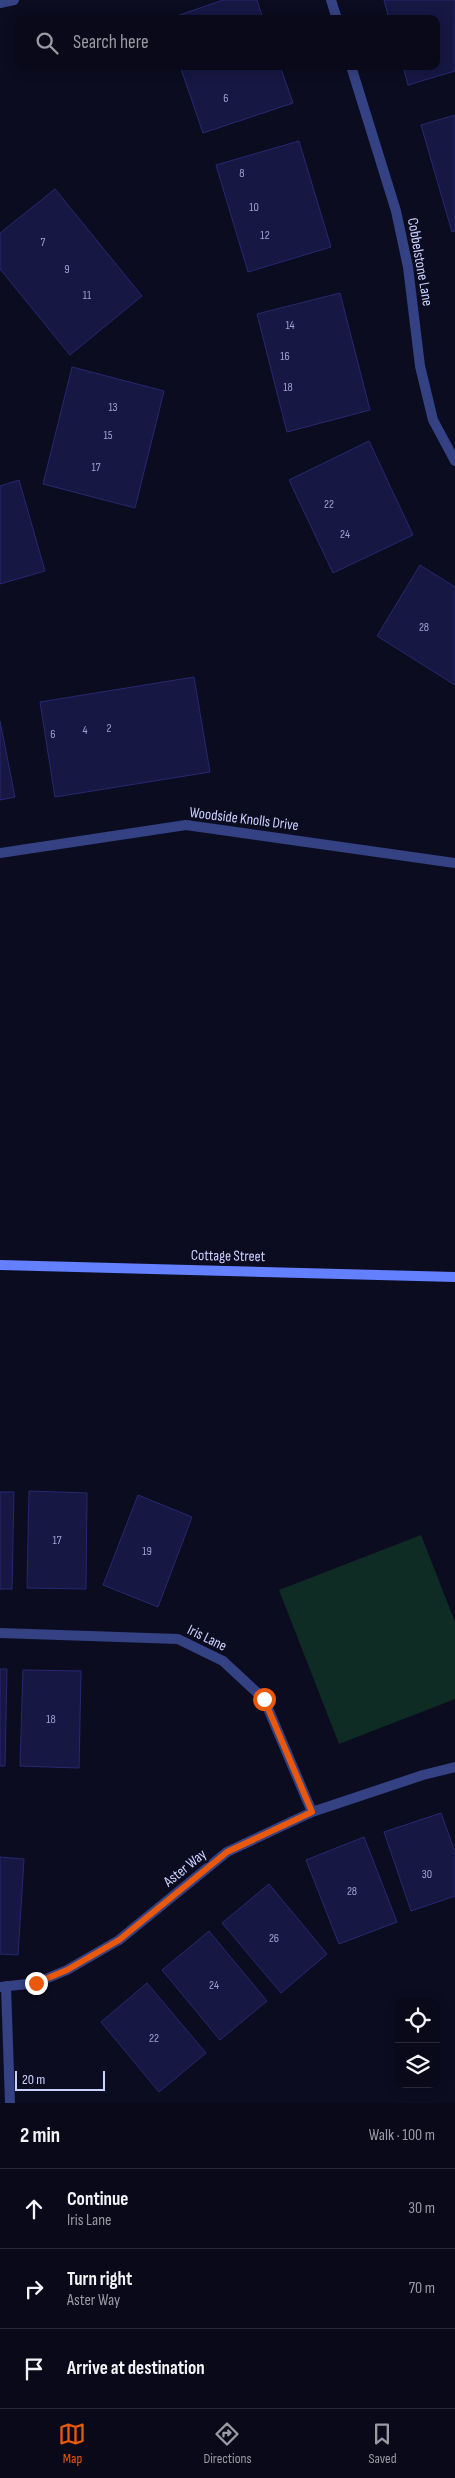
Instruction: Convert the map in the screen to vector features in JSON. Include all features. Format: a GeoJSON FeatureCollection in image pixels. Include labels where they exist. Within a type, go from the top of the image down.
{"type":"FeatureCollection","features":[{"type":"Feature","properties":{"kind":"street"},"geometry":{"type":"LineString","coordinates":[[0,4],[14,0]]}},
{"type":"Feature","properties":{"kind":"street"},"geometry":{"type":"LineString","coordinates":[[331,0],[336,15]]}},
{"type":"Feature","properties":{"kind":"street","name":"Cobbelstone Lane"},"geometry":{"type":"LineString","coordinates":[[353,70],[396,211],[408,267],[420,366],[433,420],[455,461]]}},
{"type":"Feature","properties":{"kind":"street","name":"Woodside Knolls Drive"},"geometry":{"type":"LineString","coordinates":[[0,852],[186,825],[455,863]]}},
{"type":"Feature","properties":{"kind":"street","name":"Cottage Street"},"geometry":{"type":"LineString","coordinates":[[0,1265],[455,1277]]}},
{"type":"Feature","properties":{"kind":"street","name":"Iris Lane"},"geometry":{"type":"LineString","coordinates":[[0,1633],[178,1639],[223,1661],[264,1699],[312,1812]]}},
{"type":"Feature","properties":{"kind":"street","name":"Aster Way"},"geometry":{"type":"LineString","coordinates":[[3,1986],[36,1983],[67,1970],[119,1940],[227,1852],[312,1812],[423,1775],[455,1767]]}},
{"type":"Feature","properties":{"kind":"street"},"geometry":{"type":"LineString","coordinates":[[3,1986],[10,2103]]}},
{"type":"Feature","properties":{"kind":"green space"},"geometry":{"type":"Polygon","coordinates":[[[421,1535],[455,1622],[455,1699],[339,1744],[279,1590],[421,1535]]]}},
{"type":"Feature","properties":{"kind":"building"},"geometry":{"type":"Polygon","coordinates":[[[223,0],[257,0],[262,15],[180,15],[223,0]]]}},
{"type":"Feature","properties":{"kind":"building"},"geometry":{"type":"Polygon","coordinates":[[[384,0],[455,0],[455,71],[408,85],[404,70],[440,70],[440,15],[388,15],[384,0]]]}},
{"type":"Feature","properties":{"kind":"building"},"geometry":{"type":"Polygon","coordinates":[[[181,70],[281,70],[293,103],[203,133],[181,70]]]}},
{"type":"Feature","properties":{"kind":"building"},"geometry":{"type":"Polygon","coordinates":[[[455,115],[455,231],[452,232],[421,125],[455,115]]]}},
{"type":"Feature","properties":{"kind":"building"},"geometry":{"type":"Polygon","coordinates":[[[299,141],[331,247],[248,272],[216,165],[299,141]]]}},
{"type":"Feature","properties":{"kind":"building"},"geometry":{"type":"Polygon","coordinates":[[[55,189],[142,296],[70,355],[0,269],[0,233],[55,189]]]}},
{"type":"Feature","properties":{"kind":"building"},"geometry":{"type":"Polygon","coordinates":[[[340,293],[370,410],[287,432],[257,314],[340,293]]]}},
{"type":"Feature","properties":{"kind":"building"},"geometry":{"type":"Polygon","coordinates":[[[72,367],[164,391],[135,508],[43,484],[72,367]]]}},
{"type":"Feature","properties":{"kind":"building"},"geometry":{"type":"Polygon","coordinates":[[[369,441],[413,535],[333,573],[289,480],[369,441]]]}},
{"type":"Feature","properties":{"kind":"building"},"geometry":{"type":"Polygon","coordinates":[[[19,480],[45,571],[0,584],[0,486],[19,480]]]}},
{"type":"Feature","properties":{"kind":"building"},"geometry":{"type":"Polygon","coordinates":[[[420,565],[455,587],[455,685],[377,636],[420,565]]]}},
{"type":"Feature","properties":{"kind":"building"},"geometry":{"type":"Polygon","coordinates":[[[194,677],[210,772],[55,797],[40,702],[194,677]]]}},
{"type":"Feature","properties":{"kind":"building"},"geometry":{"type":"Polygon","coordinates":[[[0,721],[15,797],[0,800],[0,721]]]}},
{"type":"Feature","properties":{"kind":"building"},"geometry":{"type":"Polygon","coordinates":[[[29,1491],[87,1493],[86,1589],[27,1588],[29,1491]]]}},
{"type":"Feature","properties":{"kind":"building"},"geometry":{"type":"Polygon","coordinates":[[[0,1492],[14,1492],[12,1589],[0,1589],[0,1492]]]}},
{"type":"Feature","properties":{"kind":"building"},"geometry":{"type":"Polygon","coordinates":[[[138,1495],[192,1517],[158,1607],[103,1585],[138,1495]]]}},
{"type":"Feature","properties":{"kind":"building"},"geometry":{"type":"Polygon","coordinates":[[[0,1669],[7,1669],[5,1766],[0,1766],[0,1669]]]}},
{"type":"Feature","properties":{"kind":"building"},"geometry":{"type":"Polygon","coordinates":[[[23,1670],[81,1671],[79,1768],[20,1766],[23,1670]]]}},
{"type":"Feature","properties":{"kind":"building"},"geometry":{"type":"Polygon","coordinates":[[[441,1813],[455,1852],[455,1896],[411,1911],[384,1832],[441,1813]]]}},
{"type":"Feature","properties":{"kind":"building"},"geometry":{"type":"Polygon","coordinates":[[[364,1837],[397,1922],[339,1944],[306,1860],[364,1837]]]}},
{"type":"Feature","properties":{"kind":"building"},"geometry":{"type":"Polygon","coordinates":[[[0,1857],[24,1859],[18,1955],[0,1954],[0,1857]]]}},
{"type":"Feature","properties":{"kind":"building"},"geometry":{"type":"Polygon","coordinates":[[[269,1884],[327,1954],[281,1993],[222,1923],[269,1884]]]}},
{"type":"Feature","properties":{"kind":"building"},"geometry":{"type":"Polygon","coordinates":[[[209,1931],[267,2001],[220,2040],[162,1970],[209,1931]]]}},
{"type":"Feature","properties":{"kind":"building"},"geometry":{"type":"Polygon","coordinates":[[[147,1983],[206,2053],[159,2092],[101,2022],[147,1983]]]}},
{"type":"Feature","properties":{"kind":"route"},"geometry":{"type":"LineString","coordinates":[[36,1983],[67,1970],[119,1940],[227,1852],[312,1812],[264,1699]]}}]}
